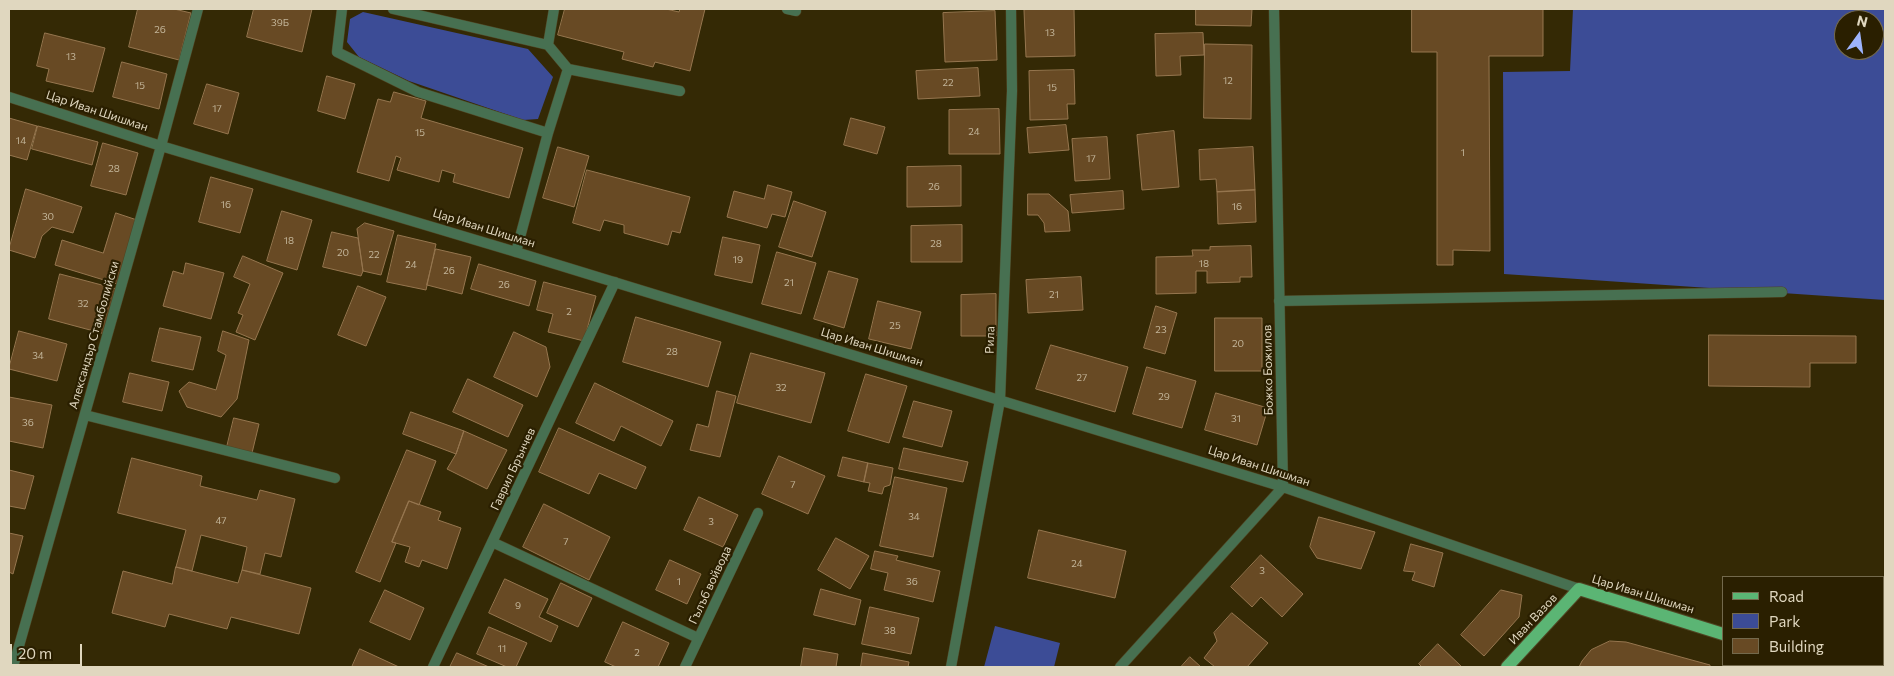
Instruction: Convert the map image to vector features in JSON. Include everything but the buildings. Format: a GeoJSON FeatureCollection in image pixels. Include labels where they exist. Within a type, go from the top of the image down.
{"type":"FeatureCollection","features":[{"type":"Feature","properties":{"kind":"main road","name":"Цар Иван Шишман"},"geometry":{"type":"LineString","coordinates":[[1579,589],[1722,634]]}},
{"type":"Feature","properties":{"kind":"main road","name":"Иван Вазов"},"geometry":{"type":"LineString","coordinates":[[1507,667],[1579,589]]}},
{"type":"Feature","properties":{"kind":"street","name":"Александър Стамболийски"},"geometry":{"type":"LineString","coordinates":[[12,667],[161,146],[198,9]]}},
{"type":"Feature","properties":{"kind":"street"},"geometry":{"type":"LineString","coordinates":[[342,9],[337,52],[418,92],[548,133]]}},
{"type":"Feature","properties":{"kind":"street"},"geometry":{"type":"LineString","coordinates":[[393,9],[548,44],[568,69],[680,91]]}},
{"type":"Feature","properties":{"kind":"street"},"geometry":{"type":"LineString","coordinates":[[548,44],[554,9]]}},
{"type":"Feature","properties":{"kind":"street","name":"Рила"},"geometry":{"type":"LineString","coordinates":[[951,667],[1000,400],[1012,91],[1011,9]]}},
{"type":"Feature","properties":{"kind":"street","name":"Божко Божилов"},"geometry":{"type":"LineString","coordinates":[[1274,9],[1283,487]]}},
{"type":"Feature","properties":{"kind":"street"},"geometry":{"type":"LineString","coordinates":[[516,252],[548,133],[568,69]]}},
{"type":"Feature","properties":{"kind":"street","name":"Цар Иван Шишман"},"geometry":{"type":"LineString","coordinates":[[9,97],[161,146],[615,282],[1283,487],[1579,589]]}},
{"type":"Feature","properties":{"kind":"street","name":"Гаврил Брънчев"},"geometry":{"type":"LineString","coordinates":[[433,667],[615,282]]}},
{"type":"Feature","properties":{"kind":"street"},"geometry":{"type":"LineString","coordinates":[[1279,301],[1782,292]]}},
{"type":"Feature","properties":{"kind":"street"},"geometry":{"type":"LineString","coordinates":[[84,416],[335,478]]}},
{"type":"Feature","properties":{"kind":"street"},"geometry":{"type":"LineString","coordinates":[[1120,667],[1283,487]]}},
{"type":"Feature","properties":{"kind":"street","name":"Гълъб войвода"},"geometry":{"type":"LineString","coordinates":[[685,667],[758,513]]}},
{"type":"Feature","properties":{"kind":"street"},"geometry":{"type":"LineString","coordinates":[[492,542],[698,638]]}},
{"type":"Feature","properties":{"kind":"green space"},"geometry":{"type":"Polygon","coordinates":[[[1573,9],[1885,9],[1885,300],[1504,274],[1503,72],[1570,71],[1573,9]]]}},
{"type":"Feature","properties":{"kind":"green space"},"geometry":{"type":"Polygon","coordinates":[[[363,12],[528,49],[553,77],[538,119],[523,120],[409,81],[359,57],[347,42],[350,19],[363,12]]]}},
{"type":"Feature","properties":{"kind":"green space"},"geometry":{"type":"Polygon","coordinates":[[[995,626],[1060,643],[1054,667],[984,667],[995,626]]]}}]}
